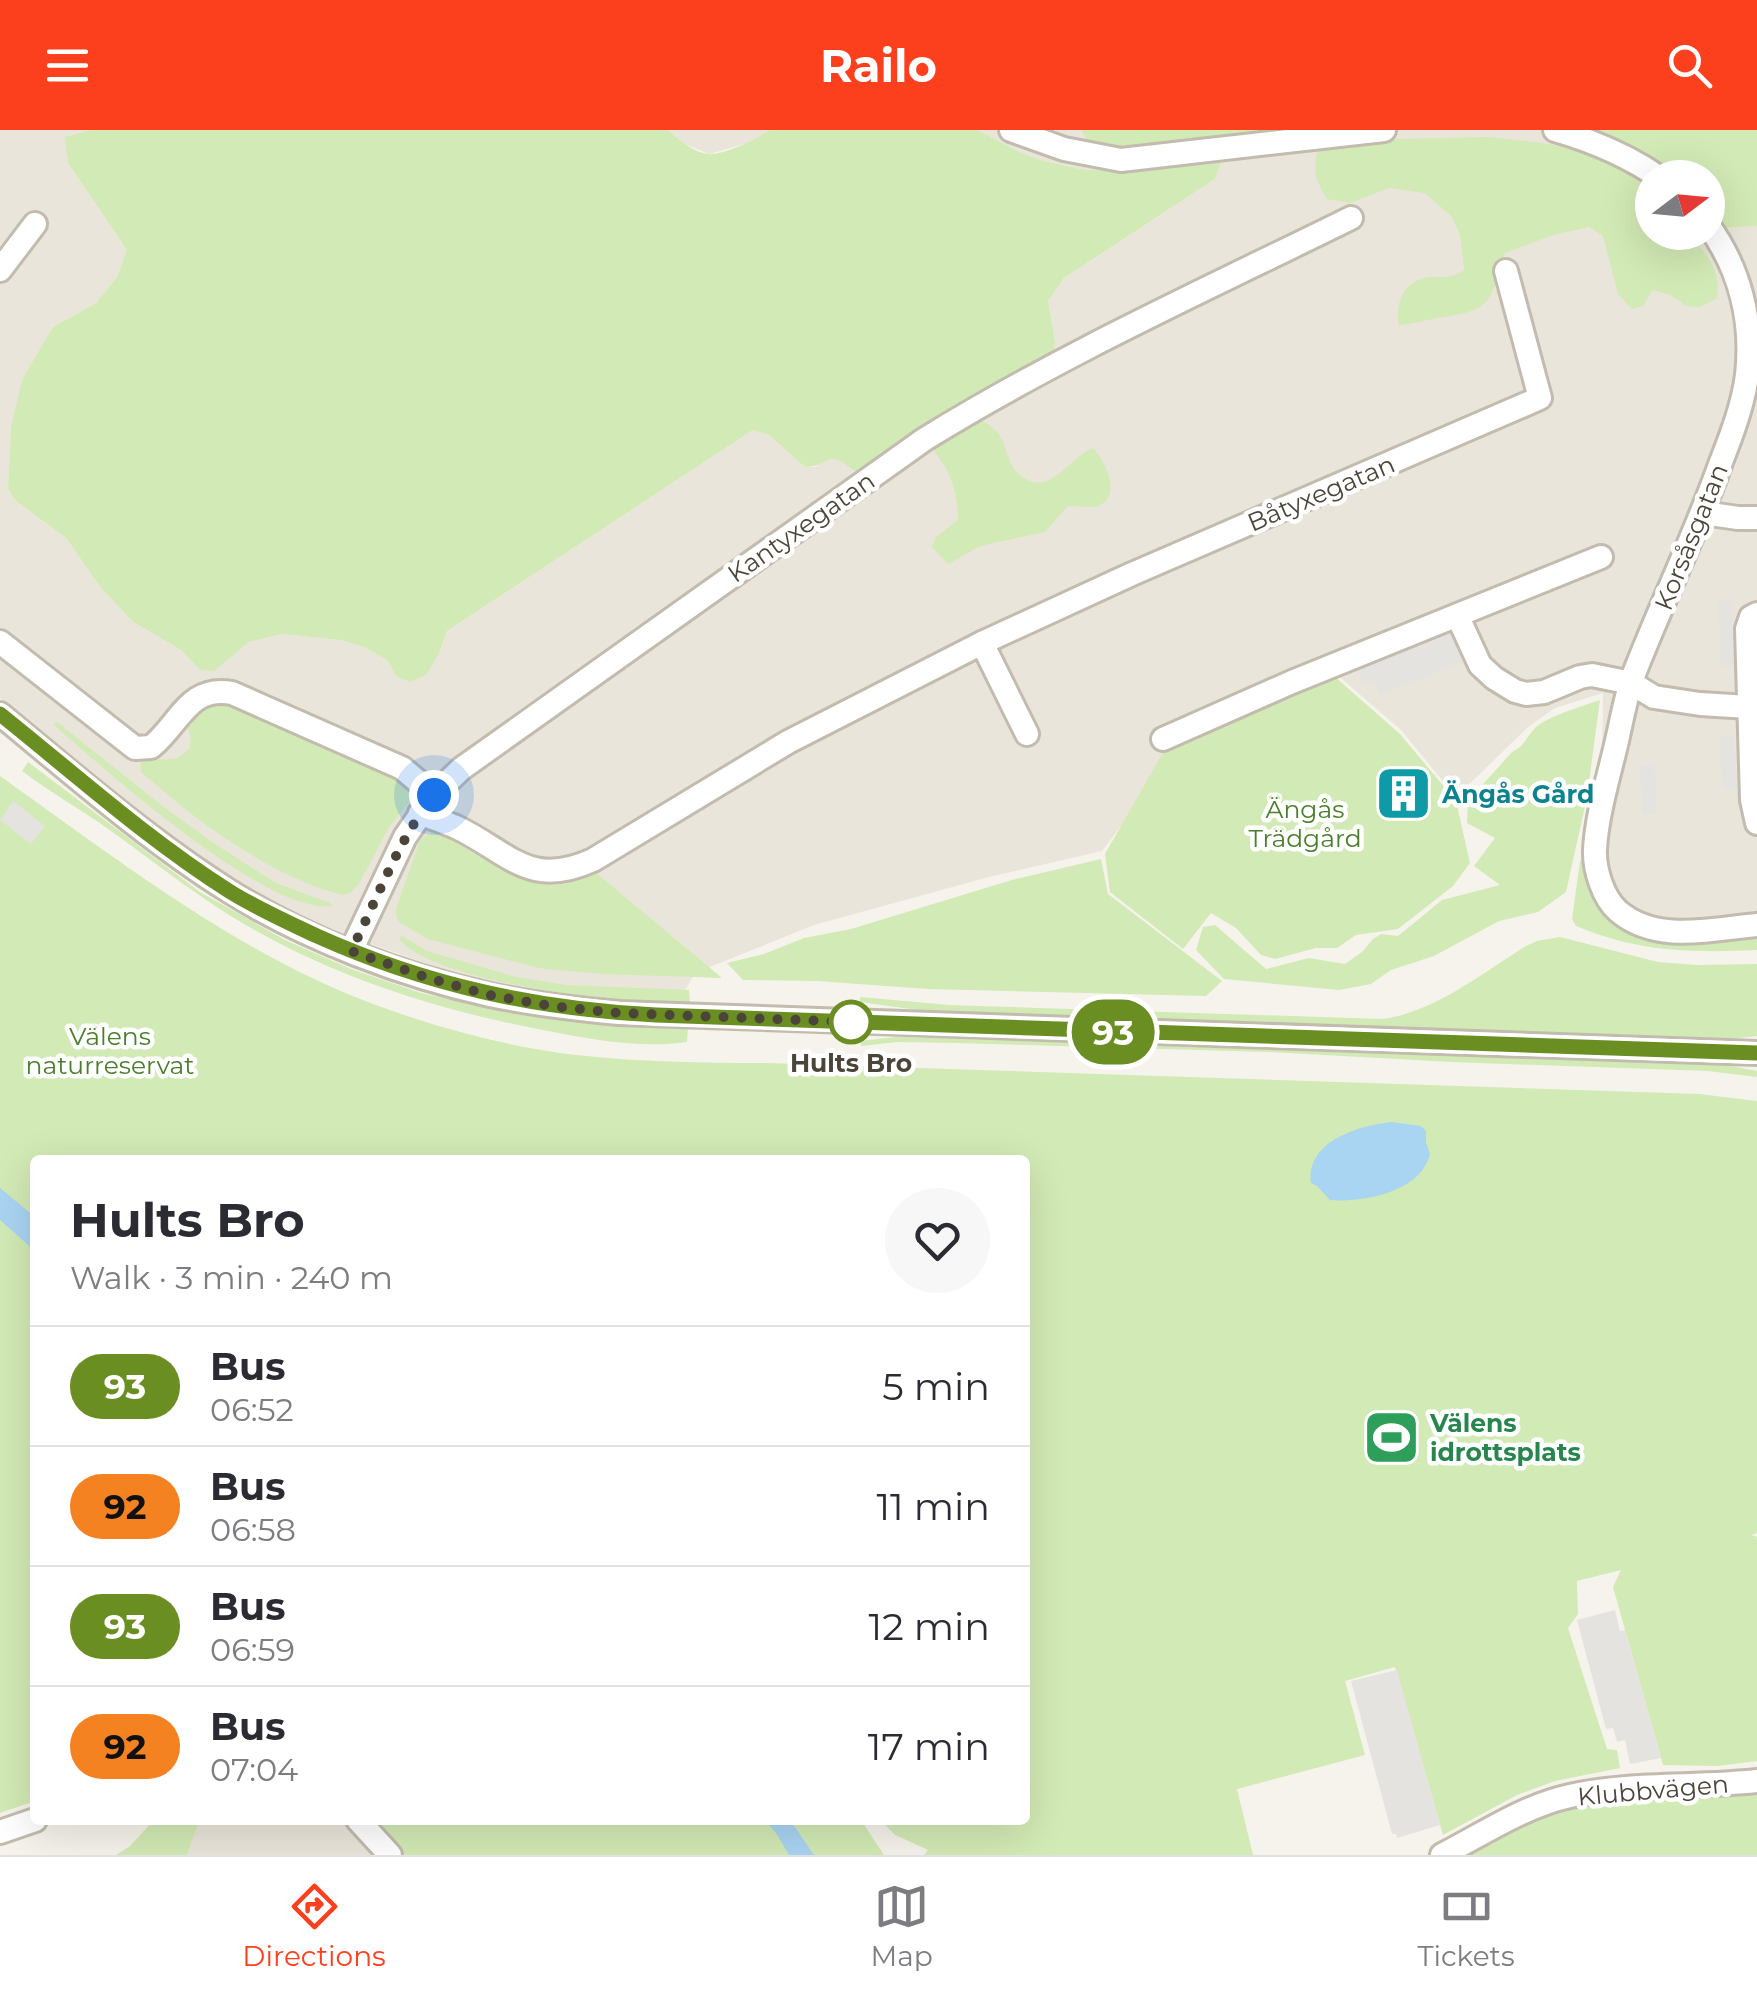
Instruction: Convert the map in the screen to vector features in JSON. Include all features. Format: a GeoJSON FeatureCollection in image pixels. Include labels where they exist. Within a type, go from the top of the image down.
{"type":"FeatureCollection","features":[{"type":"Feature","properties":{"kind":"street"},"geometry":{"type":"LineString","coordinates":[[1011,130],[1064,148],[1121,160],[1384,130]]}},
{"type":"Feature","properties":{"kind":"street"},"geometry":{"type":"LineString","coordinates":[[1555,130],[1597,142],[1635,161]]}},
{"type":"Feature","properties":{"kind":"street","name":"Kantyxegatan"},"geometry":{"type":"LineString","coordinates":[[351,951],[391,862],[427,804],[461,770],[925,439],[1072,355],[1351,218]]}},
{"type":"Feature","properties":{"kind":"street"},"geometry":{"type":"LineString","coordinates":[[0,270],[35,224]]}},
{"type":"Feature","properties":{"kind":"street","name":"Korsåsgatan"},"geometry":{"type":"LineString","coordinates":[[1725,244],[1746,268],[1742,293],[1747,372],[1736,421],[1703,513],[1631,683],[1595,851],[1599,881],[1616,910],[1642,926],[1680,933],[1757,925]]}},
{"type":"Feature","properties":{"kind":"street","name":"Båtyxegatan"},"geometry":{"type":"LineString","coordinates":[[0,642],[135,748],[151,747],[198,696],[211,691],[232,692],[402,768],[427,804],[457,828],[514,862],[537,871],[574,869],[788,742],[982,643],[1540,398],[1506,271]]}},
{"type":"Feature","properties":{"kind":"street"},"geometry":{"type":"LineString","coordinates":[[1703,513],[1757,518]]}},
{"type":"Feature","properties":{"kind":"street"},"geometry":{"type":"LineString","coordinates":[[1162,738],[1601,556]]}},
{"type":"Feature","properties":{"kind":"street"},"geometry":{"type":"LineString","coordinates":[[1757,614],[1747,628],[1752,800],[1757,822]]}},
{"type":"Feature","properties":{"kind":"street"},"geometry":{"type":"LineString","coordinates":[[1458,616],[1480,665],[1515,691],[1544,692],[1592,675],[1631,683],[1654,697],[1749,707]]}},
{"type":"Feature","properties":{"kind":"street"},"geometry":{"type":"LineString","coordinates":[[982,643],[1027,734]]}},
{"type":"Feature","properties":{"kind":"street"},"geometry":{"type":"LineString","coordinates":[[0,714],[146,832],[230,892],[351,951],[489,995],[618,1013],[1757,1053]]}},
{"type":"Feature","properties":{"kind":"street","name":"Klubbvägen"},"geometry":{"type":"LineString","coordinates":[[1442,1855],[1525,1811],[1570,1796],[1643,1786],[1757,1781]]}},
{"type":"Feature","properties":{"kind":"street"},"geometry":{"type":"LineString","coordinates":[[0,1832],[30,1822]]}},
{"type":"Feature","properties":{"kind":"street"},"geometry":{"type":"LineString","coordinates":[[363,1825],[390,1855]]}},
{"type":"Feature","properties":{"kind":"shaded area"},"geometry":{"type":"Polygon","coordinates":[[[0,130],[90,130],[66,137],[68,163],[127,250],[117,277],[96,303],[53,327],[11,427],[8,489],[16,501],[66,538],[101,588],[133,622],[181,650],[200,670],[214,670],[249,642],[282,634],[340,640],[364,647],[387,660],[396,676],[439,653],[447,631],[753,430],[768,434],[805,467],[815,467],[828,458],[840,459],[857,473],[1003,381],[1055,341],[1048,301],[1064,278],[1215,179],[1220,164],[1122,172],[1081,169],[1021,153],[978,130],[1585,130],[1606,135],[1655,160],[1635,160],[1635,250],[1725,250],[1725,228],[1757,226],[1757,941],[1698,947],[1639,942],[1597,918],[1586,894],[1583,850],[1602,759],[1603,693],[1555,708],[1528,727],[1456,797],[1401,730],[1335,673],[1188,737],[1102,851],[814,925],[695,973],[681,997],[582,994],[473,980],[298,918],[194,855],[0,698],[0,130]]]}},
{"type":"Feature","properties":{"kind":"shaded area"},"geometry":{"type":"Polygon","coordinates":[[[668,130],[769,130],[755,141],[709,154],[685,144],[668,130]]]}},
{"type":"Feature","properties":{"kind":"shaded area"},"geometry":{"type":"Polygon","coordinates":[[[1718,600],[1732,600],[1734,666],[1721,667],[1718,600]]]}},
{"type":"Feature","properties":{"kind":"shaded area"},"geometry":{"type":"Polygon","coordinates":[[[1454,628],[1467,660],[1380,695],[1374,680],[1364,684],[1357,667],[1454,628]]]}},
{"type":"Feature","properties":{"kind":"shaded area"},"geometry":{"type":"Polygon","coordinates":[[[1719,736],[1734,736],[1737,788],[1722,788],[1719,736]]]}},
{"type":"Feature","properties":{"kind":"shaded area"},"geometry":{"type":"Polygon","coordinates":[[[1655,765],[1656,813],[1642,814],[1640,766],[1655,765]]]}},
{"type":"Feature","properties":{"kind":"shaded area"},"geometry":{"type":"Polygon","coordinates":[[[13,801],[45,826],[31,844],[0,820],[13,801]]]}},
{"type":"Feature","properties":{"kind":"shaded area"},"geometry":{"type":"Polygon","coordinates":[[[1615,1610],[1620,1631],[1625,1630],[1661,1758],[1630,1764],[1625,1740],[1617,1742],[1613,1728],[1606,1729],[1577,1620],[1615,1610]]]}},
{"type":"Feature","properties":{"kind":"shaded area"},"geometry":{"type":"Polygon","coordinates":[[[1397,1670],[1440,1825],[1397,1838],[1392,1834],[1351,1681],[1397,1670]]]}},
{"type":"Feature","properties":{"kind":"shaded area"},"geometry":{"type":"Polygon","coordinates":[[[198,1825],[378,1825],[405,1855],[187,1855],[198,1825]]]}},
{"type":"Feature","properties":{"kind":"green space"},"geometry":{"type":"Polygon","coordinates":[[[90,130],[668,130],[693,149],[710,154],[741,146],[769,130],[978,130],[1021,153],[1081,169],[1122,172],[1221,163],[1215,179],[1064,278],[1048,301],[1054,354],[955,409],[857,473],[834,459],[805,467],[769,435],[753,430],[447,631],[426,675],[410,682],[396,676],[387,660],[364,647],[340,640],[282,634],[249,642],[214,671],[200,670],[181,650],[133,622],[101,588],[66,538],[16,501],[8,489],[11,427],[22,380],[53,327],[96,303],[117,277],[127,250],[68,163],[65,137],[90,130]]]}},
{"type":"Feature","properties":{"kind":"green space"},"geometry":{"type":"Polygon","coordinates":[[[1081,130],[1305,130],[1133,149],[1096,148],[1081,130]]]}},
{"type":"Feature","properties":{"kind":"green space"},"geometry":{"type":"Polygon","coordinates":[[[1585,130],[1757,130],[1757,226],[1725,228],[1725,160],[1655,160],[1606,135],[1585,130]]]}},
{"type":"Feature","properties":{"kind":"green space"},"geometry":{"type":"Polygon","coordinates":[[[1488,137],[1526,141],[1573,149],[1616,163],[1635,176],[1635,250],[1702,250],[1715,272],[1716,299],[1700,307],[1686,306],[1653,290],[1643,306],[1632,309],[1618,294],[1603,236],[1589,227],[1553,235],[1505,253],[1491,294],[1480,307],[1399,325],[1399,303],[1410,285],[1464,270],[1460,234],[1451,216],[1425,193],[1389,188],[1350,203],[1327,199],[1315,164],[1318,150],[1398,139],[1488,137]]]}},
{"type":"Feature","properties":{"kind":"green space"},"geometry":{"type":"Polygon","coordinates":[[[982,421],[999,434],[1016,471],[1034,482],[1052,479],[1093,448],[1109,476],[1107,499],[1098,507],[1068,506],[1045,532],[980,546],[948,564],[932,547],[936,537],[958,520],[957,500],[949,474],[933,450],[955,432],[982,421]]]}},
{"type":"Feature","properties":{"kind":"green space","name":"Ängås Trädgård"},"geometry":{"type":"Polygon","coordinates":[[[1334,676],[1400,734],[1456,801],[1470,863],[1453,886],[1398,929],[1356,935],[1337,948],[1316,948],[1275,959],[1261,955],[1236,928],[1211,913],[1183,949],[1110,892],[1105,854],[1165,749],[1334,676]]]}},
{"type":"Feature","properties":{"kind":"green space"},"geometry":{"type":"Polygon","coordinates":[[[206,700],[242,702],[412,785],[411,800],[389,827],[359,884],[350,893],[342,895],[315,886],[235,845],[141,772],[140,763],[145,760],[177,759],[190,748],[185,721],[206,700]]]}},
{"type":"Feature","properties":{"kind":"green space"},"geometry":{"type":"Polygon","coordinates":[[[1600,700],[1587,797],[1566,892],[1538,912],[1499,921],[1434,956],[1391,970],[1371,984],[1339,990],[1224,979],[1196,950],[1203,927],[1215,925],[1266,969],[1309,958],[1345,964],[1381,934],[1398,936],[1442,900],[1500,885],[1474,866],[1495,838],[1467,823],[1468,801],[1540,724],[1600,700]]]}},
{"type":"Feature","properties":{"kind":"green space"},"geometry":{"type":"Polygon","coordinates":[[[57,722],[215,844],[276,883],[332,906],[303,903],[268,888],[229,864],[109,773],[54,725],[57,722]]]}},
{"type":"Feature","properties":{"kind":"green space"},"geometry":{"type":"Polygon","coordinates":[[[28,762],[200,892],[285,940],[351,969],[421,993],[511,1013],[688,1027],[687,1042],[633,1044],[543,1030],[420,1000],[341,972],[266,936],[214,905],[22,771],[28,762]]]}},
{"type":"Feature","properties":{"kind":"green space","name":"Välens naturreservat"},"geometry":{"type":"Polygon","coordinates":[[[0,776],[175,899],[286,965],[389,1010],[540,1050],[671,1062],[1699,1094],[1757,1101],[1757,1533],[1751,1535],[1757,1537],[1757,1761],[1718,1766],[1663,1765],[1613,1587],[1621,1570],[1577,1581],[1578,1614],[1568,1628],[1607,1749],[1617,1750],[1620,1768],[1555,1781],[1517,1795],[1443,1835],[1395,1667],[1345,1681],[1365,1755],[1237,1789],[1253,1855],[924,1855],[928,1850],[895,1835],[885,1825],[1030,1825],[1030,1155],[30,1155],[30,1803],[0,1813],[0,776]]]}},
{"type":"Feature","properties":{"kind":"green space"},"geometry":{"type":"Polygon","coordinates":[[[439,831],[531,882],[555,885],[595,872],[722,978],[538,968],[428,939],[399,922],[395,912],[420,840],[439,831]]]}},
{"type":"Feature","properties":{"kind":"green space"},"geometry":{"type":"Polygon","coordinates":[[[1101,859],[1108,894],[1222,981],[1206,996],[743,980],[727,963],[1012,880],[1101,859]]]}},
{"type":"Feature","properties":{"kind":"green space"},"geometry":{"type":"Polygon","coordinates":[[[1580,861],[1592,895],[1611,920],[1624,929],[1654,941],[1672,943],[1757,935],[1757,950],[1665,949],[1621,941],[1576,926],[1572,919],[1580,861]]]}},
{"type":"Feature","properties":{"kind":"green space"},"geometry":{"type":"Polygon","coordinates":[[[402,936],[427,951],[516,977],[566,985],[689,990],[690,1002],[582,996],[491,980],[419,955],[399,939],[402,936]]]}},
{"type":"Feature","properties":{"kind":"green space"},"geometry":{"type":"Polygon","coordinates":[[[1560,937],[1658,962],[1757,964],[1757,1036],[1682,1040],[1008,1015],[925,1011],[860,1002],[860,997],[949,1005],[1383,1019],[1440,1000],[1526,946],[1560,937]]]}},
{"type":"Feature","properties":{"kind":"green space"},"geometry":{"type":"Polygon","coordinates":[[[895,1037],[1209,1044],[1698,1063],[1757,1071],[1757,1077],[1708,1071],[1268,1052],[897,1042],[861,1046],[861,1041],[895,1037]]]}},
{"type":"Feature","properties":{"kind":"green space"},"geometry":{"type":"Polygon","coordinates":[[[1757,1789],[1757,1855],[1465,1855],[1573,1805],[1757,1789]]]}},
{"type":"Feature","properties":{"kind":"green space"},"geometry":{"type":"Polygon","coordinates":[[[149,1825],[198,1825],[187,1855],[116,1855],[149,1825]]]}},
{"type":"Feature","properties":{"kind":"green space"},"geometry":{"type":"Polygon","coordinates":[[[378,1825],[864,1825],[884,1855],[405,1855],[378,1825]]]}},
{"type":"Feature","properties":{"kind":"water"},"geometry":{"type":"Polygon","coordinates":[[[1391,1122],[1421,1126],[1426,1131],[1430,1154],[1415,1178],[1374,1197],[1343,1200],[1330,1200],[1311,1183],[1312,1168],[1325,1146],[1350,1132],[1391,1122]]]}},
{"type":"Feature","properties":{"kind":"water"},"geometry":{"type":"Polygon","coordinates":[[[0,1188],[30,1213],[30,1247],[0,1220],[0,1188]]]}},
{"type":"Feature","properties":{"kind":"water"},"geometry":{"type":"Polygon","coordinates":[[[769,1825],[793,1825],[814,1855],[789,1855],[769,1825]]]}},
{"type":"Feature","properties":{"kind":"bus line","name":"93"},"geometry":{"type":"LineString","coordinates":[[0,714],[146,832],[230,892],[351,951],[489,995],[551,1006],[656,1015],[1757,1053]]}},
{"type":"Feature","properties":{"kind":"place","name":"Ängås Gård"},"geometry":{"type":"Point","coordinates":[1403,794]}},
{"type":"Feature","properties":{"kind":"place","name":"Hults Bro"},"geometry":{"type":"Point","coordinates":[851,1022]}},
{"type":"Feature","properties":{"kind":"place","name":"Välens idrottsplats"},"geometry":{"type":"Point","coordinates":[1391,1437]}},
{"type":"Feature","properties":{"kind":"route"},"geometry":{"type":"LineString","coordinates":[[434,795],[391,862],[351,951],[489,995],[551,1006],[618,1013],[851,1022]]}}]}
